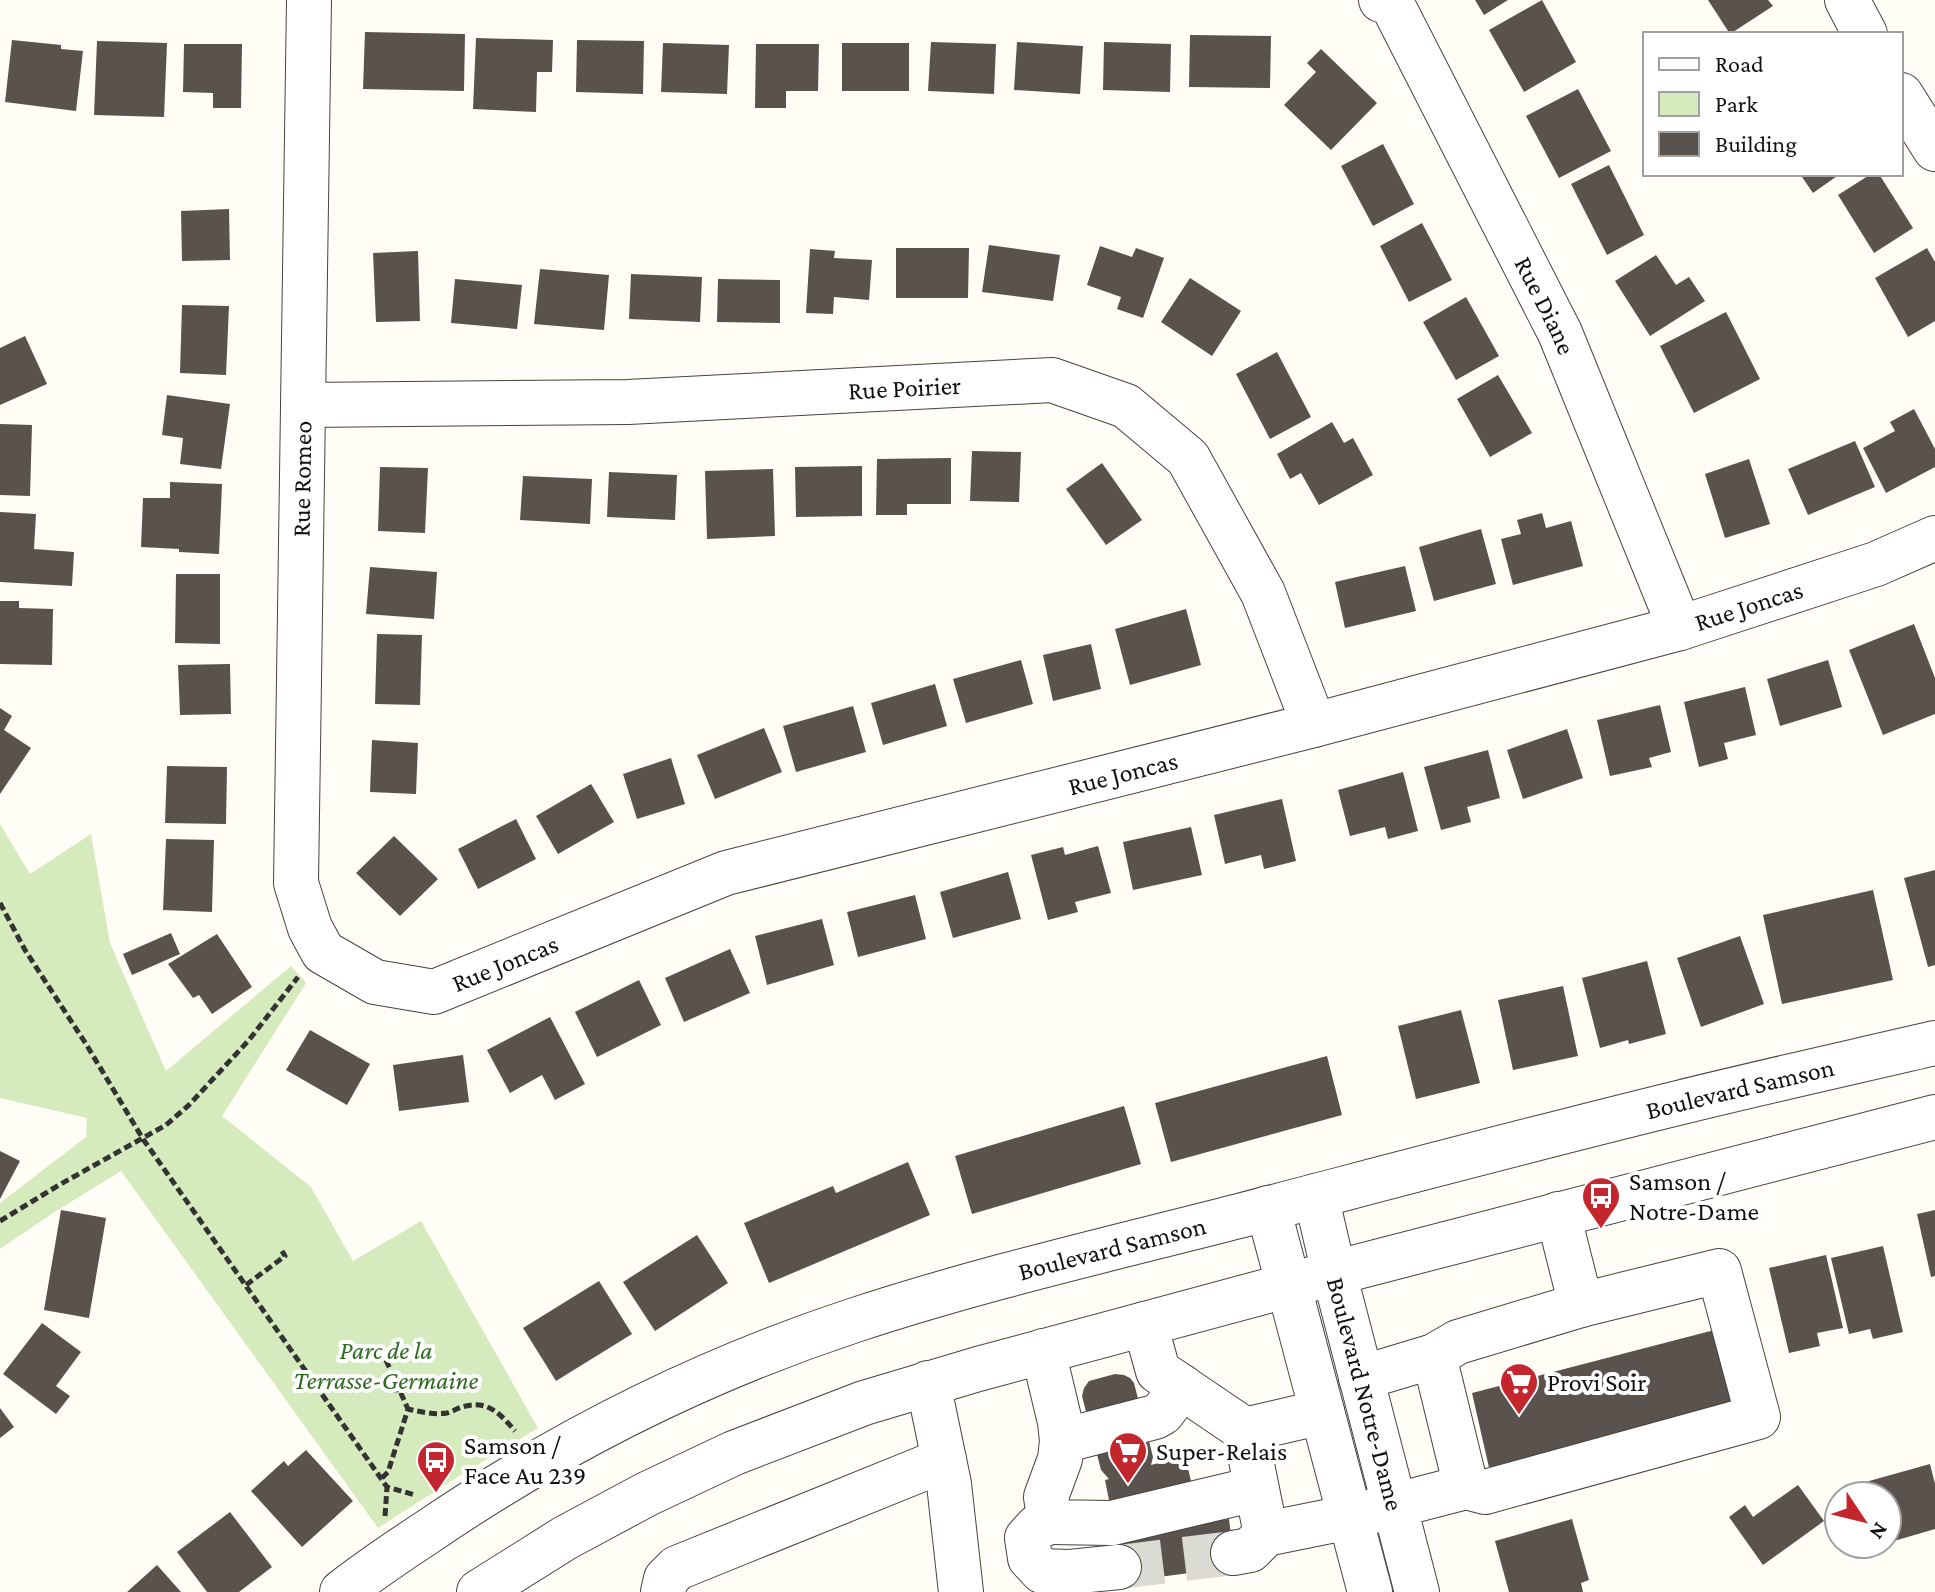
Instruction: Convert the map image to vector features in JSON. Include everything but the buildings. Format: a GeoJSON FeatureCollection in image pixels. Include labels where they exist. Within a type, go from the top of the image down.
{"type":"FeatureCollection","features":[{"type":"Feature","properties":{"kind":"street","name":"Rue Romeo"},"geometry":{"type":"LineString","coordinates":[[309,0],[296,883],[310,928],[313,961]]}},
{"type":"Feature","properties":{"kind":"street","name":"Rue Diane"},"geometry":{"type":"LineString","coordinates":[[1381,0],[1392,4],[1560,333],[1680,628]]}},
{"type":"Feature","properties":{"kind":"street"},"geometry":{"type":"LineString","coordinates":[[1847,0],[1864,32]]}},
{"type":"Feature","properties":{"kind":"street"},"geometry":{"type":"LineString","coordinates":[[1903,98],[1935,149]]}},
{"type":"Feature","properties":{"kind":"street","name":"Rue Poirier"},"geometry":{"type":"LineString","coordinates":[[303,405],[628,402],[1052,380],[1126,406],[1188,458],[1263,593],[1314,725]]}},
{"type":"Feature","properties":{"kind":"street","name":"Rue Joncas"},"geometry":{"type":"LineString","coordinates":[[313,961],[375,982],[434,992],[726,873],[1314,725],[1680,628],[1876,564],[1935,538]]}},
{"type":"Feature","properties":{"kind":"street","name":"Boulevard Samson"},"geometry":{"type":"LineString","coordinates":[[342,1592],[401,1549],[517,1474],[666,1395],[740,1362],[846,1323],[940,1294],[1166,1233],[1673,1104],[1935,1043]]}},
{"type":"Feature","properties":{"kind":"street"},"geometry":{"type":"LineString","coordinates":[[479,1592],[536,1577],[647,1494],[734,1453],[818,1419],[928,1383],[1334,1273],[1935,1117]]}},
{"type":"Feature","properties":{"kind":"street","name":"Boulevard Notre-Dame"},"geometry":{"type":"LineString","coordinates":[[1316,1196],[1417,1592]]}},
{"type":"Feature","properties":{"kind":"street","name":"Boulevard Notre-Dame"},"geometry":{"type":"LineString","coordinates":[[1268,1208],[1370,1592]]}},
{"type":"Feature","properties":{"kind":"street"},"geometry":{"type":"LineString","coordinates":[[1558,1214],[1581,1305]]}},
{"type":"Feature","properties":{"kind":"street"},"geometry":{"type":"LineString","coordinates":[[1145,1324],[1158,1371],[1245,1430],[1255,1489],[1250,1544],[1466,1487],[1485,1492],[1758,1417],[1719,1271],[1581,1305],[1458,1342],[1434,1356],[1361,1378]]}},
{"type":"Feature","properties":{"kind":"street"},"geometry":{"type":"LineString","coordinates":[[1043,1351],[1062,1441],[1060,1459],[1046,1497],[1050,1522]]}},
{"type":"Feature","properties":{"kind":"street"},"geometry":{"type":"LineString","coordinates":[[1434,1356],[1466,1487]]}},
{"type":"Feature","properties":{"kind":"street"},"geometry":{"type":"LineString","coordinates":[[928,1383],[949,1484],[961,1592]]}},
{"type":"Feature","properties":{"kind":"street"},"geometry":{"type":"LineString","coordinates":[[1062,1441],[1155,1417],[1162,1413],[1182,1387]]}},
{"type":"Feature","properties":{"kind":"street"},"geometry":{"type":"LineString","coordinates":[[1245,1430],[1322,1412]]}},
{"type":"Feature","properties":{"kind":"street"},"geometry":{"type":"LineString","coordinates":[[663,1592],[666,1579],[677,1568],[944,1460]]}},
{"type":"Feature","properties":{"kind":"street"},"geometry":{"type":"LineString","coordinates":[[1119,1567],[1070,1572],[1042,1571],[1030,1558],[1027,1538],[1037,1527],[1050,1522],[1112,1523],[1255,1489]]}},
{"type":"Feature","properties":{"kind":"path"},"geometry":{"type":"LineString","coordinates":[[0,903],[25,950],[143,1139],[382,1478],[387,1487],[385,1528]]}},
{"type":"Feature","properties":{"kind":"path"},"geometry":{"type":"LineString","coordinates":[[0,1221],[166,1125],[249,1040],[313,961]]}},
{"type":"Feature","properties":{"kind":"path"},"geometry":{"type":"LineString","coordinates":[[245,1285],[285,1256],[282,1251]]}},
{"type":"Feature","properties":{"kind":"path"},"geometry":{"type":"LineString","coordinates":[[381,1349],[403,1389],[408,1409],[388,1472],[382,1478]]}},
{"type":"Feature","properties":{"kind":"path"},"geometry":{"type":"LineString","coordinates":[[393,1390],[403,1389]]}},
{"type":"Feature","properties":{"kind":"path"},"geometry":{"type":"LineString","coordinates":[[408,1409],[435,1414],[470,1405],[490,1407],[523,1441]]}},
{"type":"Feature","properties":{"kind":"path"},"geometry":{"type":"LineString","coordinates":[[387,1487],[423,1498]]}},
{"type":"Feature","properties":{"kind":"green space","name":"Parc de la Terrasse-Germaine"},"geometry":{"type":"Polygon","coordinates":[[[0,824],[30,874],[91,834],[110,943],[166,1071],[291,966],[306,983],[222,1116],[311,1187],[353,1261],[421,1221],[538,1428],[378,1528],[121,1171],[0,1249],[0,1203],[86,1137],[87,1118],[0,1098],[0,824]]]}},
{"type":"Feature","properties":{"kind":"tunnel"},"geometry":{"type":"LineString","coordinates":[[1119,1567],[1233,1553]]}},
{"type":"Feature","properties":{"kind":"place","name":"Samson / Notre-Dame"},"geometry":{"type":"Point","coordinates":[1601,1230]}},
{"type":"Feature","properties":{"kind":"place","name":"Provi Soir"},"geometry":{"type":"Point","coordinates":[1519,1416]}},
{"type":"Feature","properties":{"kind":"place","name":"Super-Relais"},"geometry":{"type":"Point","coordinates":[1128,1485]}},
{"type":"Feature","properties":{"kind":"place","name":"Samson / Face Au 239"},"geometry":{"type":"Point","coordinates":[436,1494]}}]}
